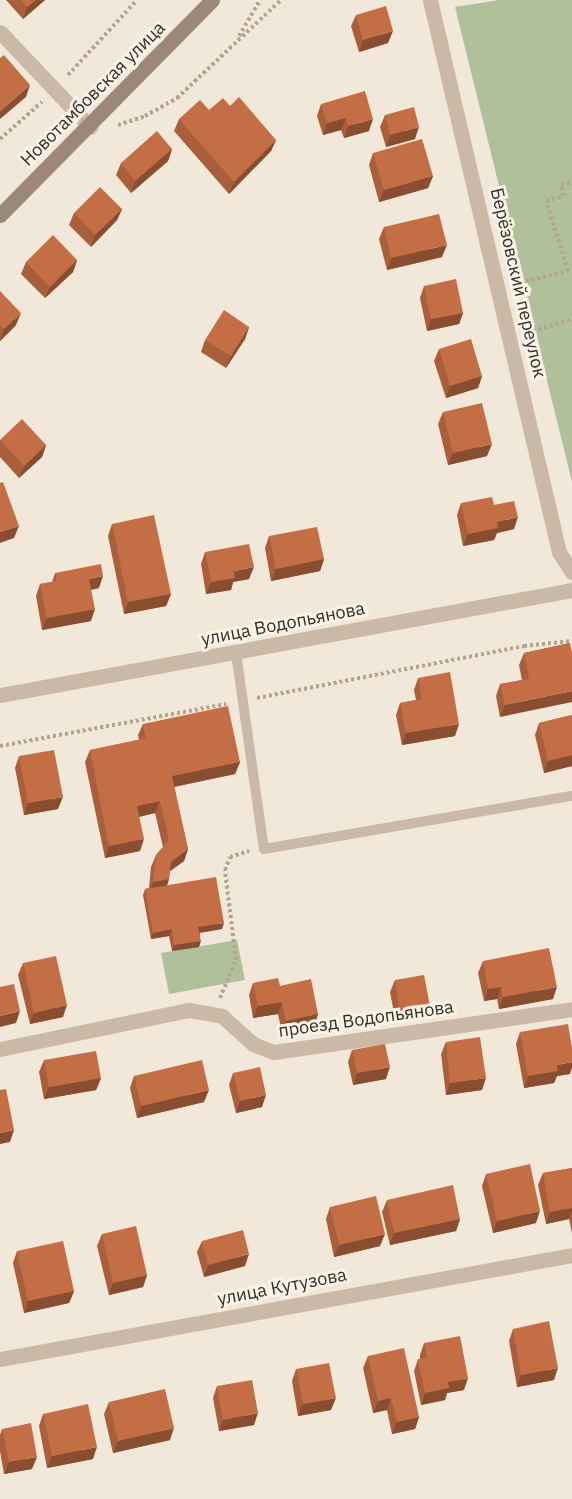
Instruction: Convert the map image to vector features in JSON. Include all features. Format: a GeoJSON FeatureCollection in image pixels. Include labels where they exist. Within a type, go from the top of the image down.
{"type":"FeatureCollection","features":[{"type":"Feature","properties":{"kind":"main road","name":"Новотамбовская улица"},"geometry":{"type":"LineString","coordinates":[[0,215],[90,127],[212,0]]}},
{"type":"Feature","properties":{"kind":"street","name":"Берёзовский переулок"},"geometry":{"type":"LineString","coordinates":[[430,0],[500,287],[559,552],[572,572]]}},
{"type":"Feature","properties":{"kind":"street"},"geometry":{"type":"LineString","coordinates":[[0,32],[53,92],[90,127]]}},
{"type":"Feature","properties":{"kind":"street","name":"улица Водопьянова"},"geometry":{"type":"LineString","coordinates":[[0,695],[572,590]]}},
{"type":"Feature","properties":{"kind":"street","name":"проезд Водопьянова"},"geometry":{"type":"LineString","coordinates":[[0,1049],[189,1010],[222,1017],[253,1044],[274,1052],[572,1009]]}},
{"type":"Feature","properties":{"kind":"street","name":"улица Кутузова"},"geometry":{"type":"LineString","coordinates":[[0,1359],[572,1255]]}},
{"type":"Feature","properties":{"kind":"lane"},"geometry":{"type":"LineString","coordinates":[[236,653],[264,849],[572,796]]}},
{"type":"Feature","properties":{"kind":"path"},"geometry":{"type":"LineString","coordinates":[[0,140],[53,92],[137,0]]}},
{"type":"Feature","properties":{"kind":"path"},"geometry":{"type":"LineString","coordinates":[[236,42],[260,0]]}},
{"type":"Feature","properties":{"kind":"path"},"geometry":{"type":"LineString","coordinates":[[115,126],[144,116],[177,98],[281,0]]}},
{"type":"Feature","properties":{"kind":"path"},"geometry":{"type":"LineString","coordinates":[[500,287],[568,272],[546,201],[563,196],[561,185],[572,183]]}},
{"type":"Feature","properties":{"kind":"path"},"geometry":{"type":"LineString","coordinates":[[512,339],[553,322],[572,319]]}},
{"type":"Feature","properties":{"kind":"path"},"geometry":{"type":"LineString","coordinates":[[0,746],[524,646],[572,641]]}},
{"type":"Feature","properties":{"kind":"path"},"geometry":{"type":"LineString","coordinates":[[222,1017],[220,994],[236,960],[227,864],[239,853],[264,849]]}},
{"type":"Feature","properties":{"kind":"green space"},"geometry":{"type":"Polygon","coordinates":[[[499,0],[572,0],[572,482],[455,7],[499,0]]]}},
{"type":"Feature","properties":{"kind":"green space"},"geometry":{"type":"Polygon","coordinates":[[[237,940],[245,980],[169,994],[161,953],[237,940]]]}},
{"type":"Feature","properties":{"kind":"building"},"geometry":{"type":"Polygon","coordinates":[[[21,0],[36,0],[27,7],[21,0]]]}},
{"type":"Feature","properties":{"kind":"building"},"geometry":{"type":"Polygon","coordinates":[[[386,6],[393,31],[363,40],[356,15],[386,6]]]}},
{"type":"Feature","properties":{"kind":"building"},"geometry":{"type":"Polygon","coordinates":[[[4,55],[30,85],[0,111],[0,58],[4,55]]]}},
{"type":"Feature","properties":{"kind":"building"},"geometry":{"type":"Polygon","coordinates":[[[365,91],[373,119],[348,126],[346,118],[327,123],[321,104],[365,91]]]}},
{"type":"Feature","properties":{"kind":"building"},"geometry":{"type":"Polygon","coordinates":[[[239,97],[276,140],[234,182],[179,119],[200,100],[209,110],[223,98],[230,106],[239,97]]]}},
{"type":"Feature","properties":{"kind":"building"},"geometry":{"type":"Polygon","coordinates":[[[414,107],[419,127],[390,135],[385,115],[414,107]]]}},
{"type":"Feature","properties":{"kind":"building"},"geometry":{"type":"Polygon","coordinates":[[[157,131],[172,149],[135,181],[121,163],[157,131]]]}},
{"type":"Feature","properties":{"kind":"building"},"geometry":{"type":"Polygon","coordinates":[[[422,139],[433,176],[384,190],[373,153],[422,139]]]}},
{"type":"Feature","properties":{"kind":"building"},"geometry":{"type":"Polygon","coordinates":[[[100,187],[122,209],[95,235],[74,213],[100,187]]]}},
{"type":"Feature","properties":{"kind":"building"},"geometry":{"type":"Polygon","coordinates":[[[439,214],[447,245],[391,258],[384,227],[439,214]]]}},
{"type":"Feature","properties":{"kind":"building"},"geometry":{"type":"Polygon","coordinates":[[[53,235],[77,260],[50,287],[26,262],[53,235]]]}},
{"type":"Feature","properties":{"kind":"building"},"geometry":{"type":"Polygon","coordinates":[[[456,279],[463,313],[431,319],[424,286],[456,279]]]}},
{"type":"Feature","properties":{"kind":"building"},"geometry":{"type":"Polygon","coordinates":[[[0,291],[21,313],[4,329],[0,325],[0,291]]]}},
{"type":"Feature","properties":{"kind":"building"},"geometry":{"type":"Polygon","coordinates":[[[224,310],[249,327],[231,356],[205,340],[224,310]]]}},
{"type":"Feature","properties":{"kind":"building"},"geometry":{"type":"Polygon","coordinates":[[[471,339],[482,376],[450,386],[439,349],[471,339]]]}},
{"type":"Feature","properties":{"kind":"building"},"geometry":{"type":"Polygon","coordinates":[[[482,403],[492,444],[453,453],[443,412],[482,403]]]}},
{"type":"Feature","properties":{"kind":"building"},"geometry":{"type":"Polygon","coordinates":[[[22,419],[46,445],[24,466],[0,440],[22,419]]]}},
{"type":"Feature","properties":{"kind":"building"},"geometry":{"type":"Polygon","coordinates":[[[3,482],[19,526],[0,532],[0,483],[3,482]]]}},
{"type":"Feature","properties":{"kind":"building"},"geometry":{"type":"Polygon","coordinates":[[[492,497],[494,505],[514,501],[518,517],[497,522],[498,528],[468,534],[461,503],[492,497]]]}},
{"type":"Feature","properties":{"kind":"building"},"geometry":{"type":"Polygon","coordinates":[[[154,515],[171,594],[128,602],[112,524],[154,515]]]}},
{"type":"Feature","properties":{"kind":"building"},"geometry":{"type":"Polygon","coordinates":[[[317,527],[324,559],[276,569],[269,536],[317,527]]]}},
{"type":"Feature","properties":{"kind":"building"},"geometry":{"type":"Polygon","coordinates":[[[249,544],[254,567],[234,571],[235,578],[211,582],[205,552],[249,544]]]}},
{"type":"Feature","properties":{"kind":"building"},"geometry":{"type":"Polygon","coordinates":[[[101,564],[103,576],[89,579],[95,609],[47,618],[40,584],[57,581],[55,573],[101,564]]]}},
{"type":"Feature","properties":{"kind":"building"},"geometry":{"type":"Polygon","coordinates":[[[570,643],[572,691],[505,705],[500,684],[529,679],[524,653],[570,643]]]}},
{"type":"Feature","properties":{"kind":"building"},"geometry":{"type":"Polygon","coordinates":[[[450,672],[459,724],[406,733],[400,703],[422,699],[418,678],[450,672]]]}},
{"type":"Feature","properties":{"kind":"building"},"geometry":{"type":"Polygon","coordinates":[[[228,706],[240,762],[172,776],[188,849],[171,862],[169,879],[153,882],[156,855],[169,840],[160,801],[137,806],[144,839],[109,846],[90,750],[146,738],[143,724],[228,706]]]}},
{"type":"Feature","properties":{"kind":"building"},"geometry":{"type":"Polygon","coordinates":[[[572,715],[572,755],[548,761],[539,723],[572,715]]]}},
{"type":"Feature","properties":{"kind":"building"},"geometry":{"type":"Polygon","coordinates":[[[54,750],[63,797],[28,803],[19,756],[54,750]]]}},
{"type":"Feature","properties":{"kind":"building"},"geometry":{"type":"Polygon","coordinates":[[[216,877],[224,923],[198,927],[201,941],[174,945],[172,929],[153,933],[145,889],[216,877]]]}},
{"type":"Feature","properties":{"kind":"building"},"geometry":{"type":"Polygon","coordinates":[[[549,948],[557,987],[503,997],[501,987],[488,989],[483,961],[549,948]]]}},
{"type":"Feature","properties":{"kind":"building"},"geometry":{"type":"Polygon","coordinates":[[[56,956],[67,1005],[34,1013],[23,963],[56,956]]]}},
{"type":"Feature","properties":{"kind":"building"},"geometry":{"type":"Polygon","coordinates":[[[424,975],[430,1006],[400,1012],[395,980],[424,975]]]}},
{"type":"Feature","properties":{"kind":"building"},"geometry":{"type":"Polygon","coordinates":[[[278,978],[280,986],[311,979],[318,1014],[286,1021],[282,1002],[258,1006],[253,983],[278,978]]]}},
{"type":"Feature","properties":{"kind":"building"},"geometry":{"type":"Polygon","coordinates":[[[14,984],[20,1011],[0,1016],[0,987],[14,984]]]}},
{"type":"Feature","properties":{"kind":"building"},"geometry":{"type":"Polygon","coordinates":[[[568,1024],[572,1062],[557,1065],[558,1071],[528,1076],[520,1032],[568,1024]]]}},
{"type":"Feature","properties":{"kind":"building"},"geometry":{"type":"Polygon","coordinates":[[[480,1037],[486,1078],[450,1083],[446,1042],[480,1037]]]}},
{"type":"Feature","properties":{"kind":"building"},"geometry":{"type":"Polygon","coordinates":[[[385,1044],[390,1067],[357,1073],[352,1050],[385,1044]]]}},
{"type":"Feature","properties":{"kind":"building"},"geometry":{"type":"Polygon","coordinates":[[[96,1051],[101,1078],[49,1087],[44,1060],[96,1051]]]}},
{"type":"Feature","properties":{"kind":"building"},"geometry":{"type":"Polygon","coordinates":[[[202,1060],[209,1090],[141,1106],[134,1076],[202,1060]]]}},
{"type":"Feature","properties":{"kind":"building"},"geometry":{"type":"Polygon","coordinates":[[[260,1067],[266,1095],[240,1101],[233,1073],[260,1067]]]}},
{"type":"Feature","properties":{"kind":"building"},"geometry":{"type":"Polygon","coordinates":[[[6,1089],[14,1130],[0,1133],[0,1090],[6,1089]]]}},
{"type":"Feature","properties":{"kind":"building"},"geometry":{"type":"Polygon","coordinates":[[[530,1164],[540,1211],[497,1221],[486,1174],[530,1164]]]}},
{"type":"Feature","properties":{"kind":"building"},"geometry":{"type":"Polygon","coordinates":[[[572,1168],[572,1208],[550,1212],[543,1173],[572,1168]]]}},
{"type":"Feature","properties":{"kind":"building"},"geometry":{"type":"Polygon","coordinates":[[[453,1185],[460,1219],[394,1233],[387,1200],[453,1185]]]}},
{"type":"Feature","properties":{"kind":"building"},"geometry":{"type":"Polygon","coordinates":[[[376,1196],[385,1234],[339,1245],[330,1207],[376,1196]]]}},
{"type":"Feature","properties":{"kind":"building"},"geometry":{"type":"Polygon","coordinates":[[[136,1226],[147,1275],[113,1283],[102,1234],[136,1226]]]}},
{"type":"Feature","properties":{"kind":"building"},"geometry":{"type":"Polygon","coordinates":[[[243,1230],[249,1254],[208,1265],[202,1241],[243,1230]]]}},
{"type":"Feature","properties":{"kind":"building"},"geometry":{"type":"Polygon","coordinates":[[[63,1241],[74,1291],[28,1301],[17,1251],[63,1241]]]}},
{"type":"Feature","properties":{"kind":"building"},"geometry":{"type":"Polygon","coordinates":[[[549,1321],[558,1368],[521,1375],[513,1329],[549,1321]]]}},
{"type":"Feature","properties":{"kind":"building"},"geometry":{"type":"Polygon","coordinates":[[[460,1336],[468,1378],[448,1382],[449,1388],[425,1393],[418,1359],[427,1358],[424,1343],[460,1336]]]}},
{"type":"Feature","properties":{"kind":"building"},"geometry":{"type":"Polygon","coordinates":[[[404,1348],[419,1417],[397,1422],[391,1398],[378,1401],[368,1356],[404,1348]]]}},
{"type":"Feature","properties":{"kind":"building"},"geometry":{"type":"Polygon","coordinates":[[[329,1363],[336,1398],[303,1404],[296,1369],[329,1363]]]}},
{"type":"Feature","properties":{"kind":"building"},"geometry":{"type":"Polygon","coordinates":[[[252,1380],[258,1413],[223,1420],[217,1386],[252,1380]]]}},
{"type":"Feature","properties":{"kind":"building"},"geometry":{"type":"Polygon","coordinates":[[[165,1389],[174,1428],[118,1441],[109,1402],[165,1389]]]}},
{"type":"Feature","properties":{"kind":"building"},"geometry":{"type":"Polygon","coordinates":[[[88,1404],[97,1447],[52,1456],[43,1414],[88,1404]]]}},
{"type":"Feature","properties":{"kind":"building"},"geometry":{"type":"Polygon","coordinates":[[[31,1423],[37,1457],[9,1462],[2,1429],[31,1423]]]}}]}
